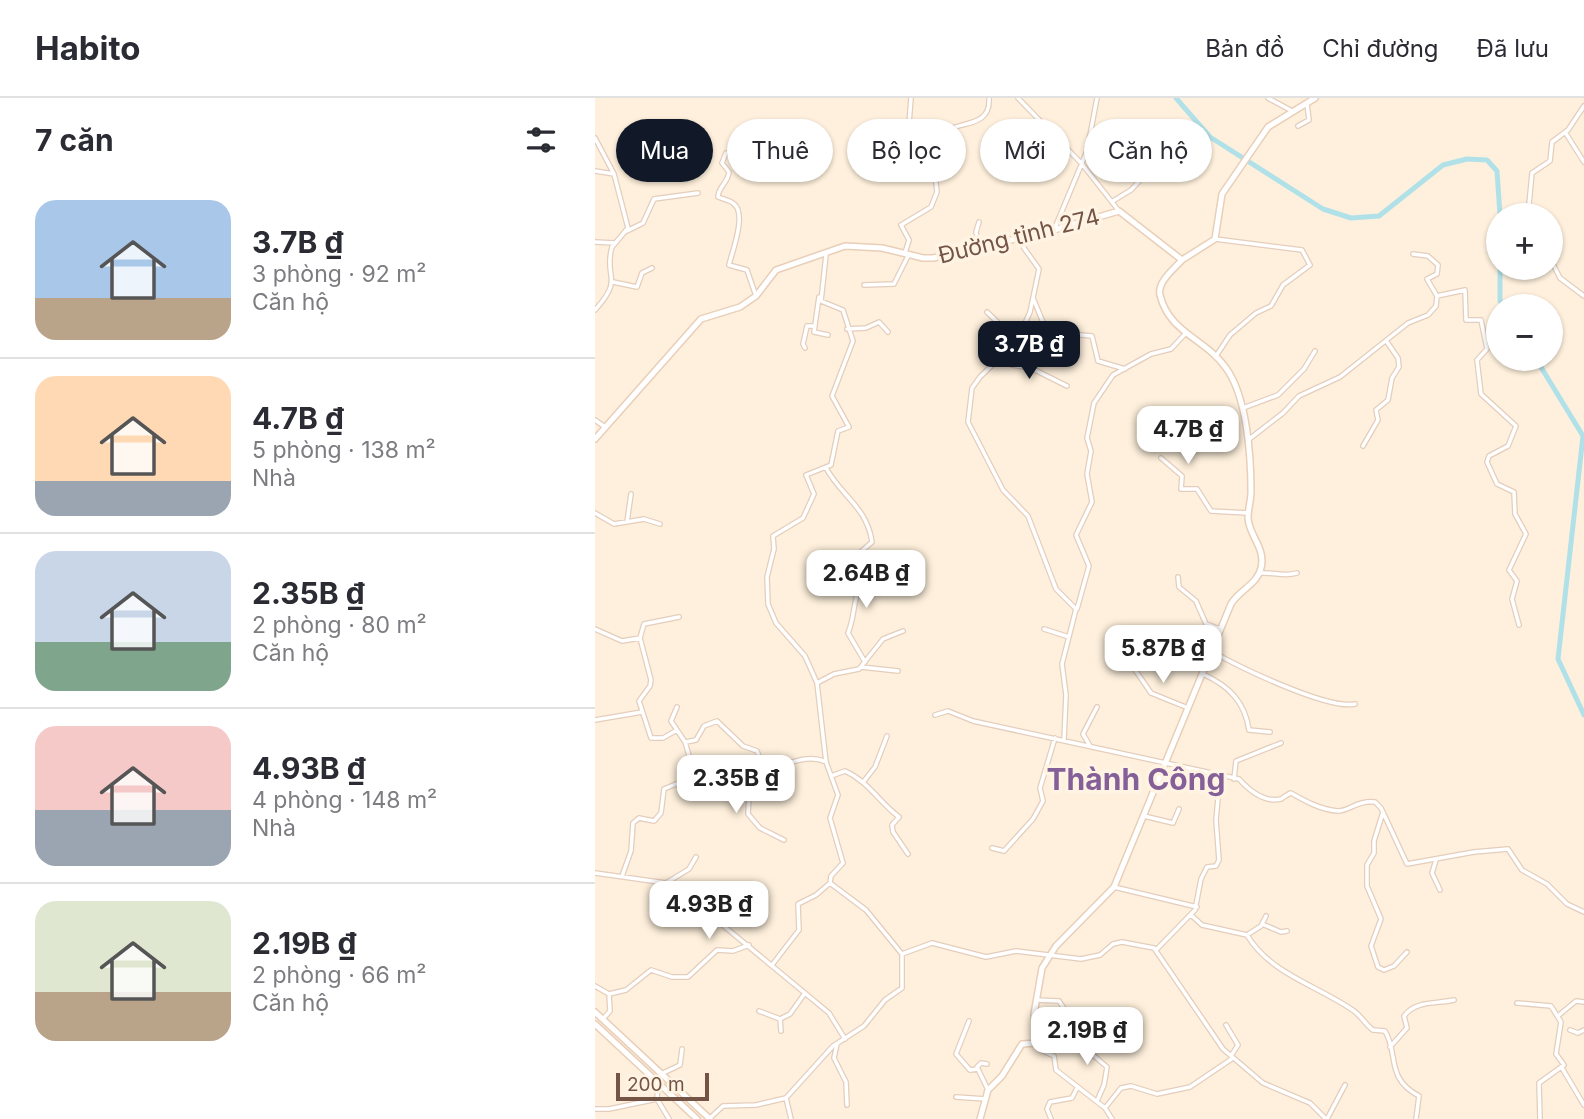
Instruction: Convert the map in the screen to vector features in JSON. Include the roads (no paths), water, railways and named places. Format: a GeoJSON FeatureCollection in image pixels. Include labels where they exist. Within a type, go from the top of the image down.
{"type":"FeatureCollection","features":[{"type":"Feature","properties":{"kind":"main road"},"geometry":{"type":"LineString","coordinates":[[980,1119],[988,1090],[1003,1074],[1024,1042],[1037,1043],[1036,1000],[1040,973],[1051,955],[1114,887],[1234,599],[1260,573],[1261,550],[1248,513],[1251,493],[1247,441],[1231,376],[1216,356],[1172,321],[1160,293],[1162,283],[1182,260],[1215,239],[1220,201],[1237,172],[1274,121],[1315,98]]}},
{"type":"Feature","properties":{"kind":"main road","name":"Đường tỉnh 274"},"geometry":{"type":"LineString","coordinates":[[595,439],[701,319],[734,311],[756,296],[776,270],[851,246],[927,258],[1054,230],[1119,211],[1182,260]]}},
{"type":"Feature","properties":{"kind":"main road"},"geometry":{"type":"LineString","coordinates":[[595,1012],[710,1119]]}},
{"type":"Feature","properties":{"kind":"main road"},"geometry":{"type":"LineString","coordinates":[[595,1024],[697,1119]]}},
{"type":"Feature","properties":{"kind":"street"},"geometry":{"type":"LineString","coordinates":[[864,285],[894,284],[907,253],[909,240],[901,225],[930,207],[937,192],[935,174],[909,124],[911,98]]}},
{"type":"Feature","properties":{"kind":"street"},"geometry":{"type":"LineString","coordinates":[[966,127],[989,108],[989,98]]}},
{"type":"Feature","properties":{"kind":"street"},"geometry":{"type":"LineString","coordinates":[[1018,98],[1082,164],[1119,211]]}},
{"type":"Feature","properties":{"kind":"street"},"geometry":{"type":"LineString","coordinates":[[1054,230],[1082,164],[1097,98]]}},
{"type":"Feature","properties":{"kind":"street"},"geometry":{"type":"LineString","coordinates":[[1268,98],[1293,112]]}},
{"type":"Feature","properties":{"kind":"street"},"geometry":{"type":"LineString","coordinates":[[1297,126],[1309,120],[1307,104]]}},
{"type":"Feature","properties":{"kind":"street"},"geometry":{"type":"LineString","coordinates":[[1529,203],[1531,175],[1548,163],[1552,142],[1565,132],[1584,106]]}},
{"type":"Feature","properties":{"kind":"street"},"geometry":{"type":"LineString","coordinates":[[1565,132],[1584,162]]}},
{"type":"Feature","properties":{"kind":"street"},"geometry":{"type":"LineString","coordinates":[[595,138],[614,174],[627,231]]}},
{"type":"Feature","properties":{"kind":"street"},"geometry":{"type":"LineString","coordinates":[[726,153],[722,163],[729,172],[728,180],[718,197],[732,202],[738,210],[738,236],[729,265],[747,270],[756,296]]}},
{"type":"Feature","properties":{"kind":"street"},"geometry":{"type":"LineString","coordinates":[[595,171],[614,174]]}},
{"type":"Feature","properties":{"kind":"street"},"geometry":{"type":"LineString","coordinates":[[1113,201],[1138,182]]}},
{"type":"Feature","properties":{"kind":"street"},"geometry":{"type":"LineString","coordinates":[[595,310],[606,299],[613,282],[610,253],[615,243],[627,231],[643,223],[654,199],[698,192]]}},
{"type":"Feature","properties":{"kind":"street"},"geometry":{"type":"LineString","coordinates":[[979,222],[979,248]]}},
{"type":"Feature","properties":{"kind":"street"},"geometry":{"type":"LineString","coordinates":[[1021,238],[1024,248],[1039,269],[1029,314],[1017,341],[972,388],[969,426],[1003,490],[1028,516],[1056,589],[1076,611]]}},
{"type":"Feature","properties":{"kind":"street"},"geometry":{"type":"LineString","coordinates":[[1215,239],[1302,250],[1310,265],[1283,285],[1271,306],[1256,313],[1230,335],[1216,356]]}},
{"type":"Feature","properties":{"kind":"street"},"geometry":{"type":"LineString","coordinates":[[595,242],[615,243]]}},
{"type":"Feature","properties":{"kind":"street"},"geometry":{"type":"LineString","coordinates":[[1247,441],[1283,413],[1299,396],[1340,377],[1408,323],[1428,315],[1436,306],[1437,296],[1427,279],[1439,271],[1438,265],[1430,256],[1413,254]]}},
{"type":"Feature","properties":{"kind":"street"},"geometry":{"type":"LineString","coordinates":[[826,255],[815,333],[828,335]]}},
{"type":"Feature","properties":{"kind":"street"},"geometry":{"type":"LineString","coordinates":[[613,282],[637,287],[642,273],[652,268]]}},
{"type":"Feature","properties":{"kind":"street"},"geometry":{"type":"LineString","coordinates":[[1563,280],[1584,296]]}},
{"type":"Feature","properties":{"kind":"street"},"geometry":{"type":"LineString","coordinates":[[1437,296],[1465,290],[1465,320],[1481,320],[1486,349],[1478,360],[1481,394],[1516,426],[1508,446],[1489,456],[1487,462],[1497,484],[1514,492],[1515,514],[1526,534],[1509,570],[1517,581],[1512,598],[1519,625]]}},
{"type":"Feature","properties":{"kind":"street"},"geometry":{"type":"LineString","coordinates":[[772,965],[799,930],[798,904],[816,895],[830,883],[830,878],[843,863],[830,818],[838,798],[826,762],[817,683],[805,656],[772,616],[768,604],[767,577],[774,549],[773,536],[803,519],[814,494],[806,475],[833,463],[838,431],[849,427],[832,396],[852,341],[843,310],[823,304],[820,292]]}},
{"type":"Feature","properties":{"kind":"street"},"geometry":{"type":"LineString","coordinates":[[1032,298],[1047,332],[1092,336],[1098,361],[1125,369]]}},
{"type":"Feature","properties":{"kind":"street"},"geometry":{"type":"LineString","coordinates":[[987,312],[1017,341]]}},
{"type":"Feature","properties":{"kind":"street"},"geometry":{"type":"LineString","coordinates":[[847,329],[866,328],[879,322],[888,332]]}},
{"type":"Feature","properties":{"kind":"street"},"geometry":{"type":"LineString","coordinates":[[805,348],[804,331],[807,326],[815,326]]}},
{"type":"Feature","properties":{"kind":"street"},"geometry":{"type":"LineString","coordinates":[[1064,740],[1066,695],[1062,667],[1089,568],[1076,535],[1092,498],[1087,474],[1091,454],[1087,438],[1094,403],[1111,376],[1145,356],[1171,349],[1185,334]]}},
{"type":"Feature","properties":{"kind":"street"},"geometry":{"type":"LineString","coordinates":[[1363,446],[1378,420],[1376,410],[1388,400],[1392,378],[1399,367],[1398,358],[1387,342]]}},
{"type":"Feature","properties":{"kind":"street"},"geometry":{"type":"LineString","coordinates":[[1241,409],[1278,395],[1304,369],[1315,351]]}},
{"type":"Feature","properties":{"kind":"street"},"geometry":{"type":"LineString","coordinates":[[1000,359],[1012,366],[1031,368],[1067,386]]}},
{"type":"Feature","properties":{"kind":"street"},"geometry":{"type":"LineString","coordinates":[[595,420],[605,427]]}},
{"type":"Feature","properties":{"kind":"street"},"geometry":{"type":"LineString","coordinates":[[1161,458],[1182,476],[1181,489],[1197,489],[1211,511],[1248,513]]}},
{"type":"Feature","properties":{"kind":"street"},"geometry":{"type":"LineString","coordinates":[[826,467],[834,481],[864,512],[871,536],[872,542],[866,551],[846,565],[858,592],[853,604],[854,619],[848,633],[865,662]]}},
{"type":"Feature","properties":{"kind":"street"},"geometry":{"type":"LineString","coordinates":[[627,522],[631,494]]}},
{"type":"Feature","properties":{"kind":"street"},"geometry":{"type":"LineString","coordinates":[[595,513],[614,524],[644,519],[660,524]]}},
{"type":"Feature","properties":{"kind":"street"},"geometry":{"type":"LineString","coordinates":[[1260,573],[1275,573],[1285,577],[1297,573]]}},
{"type":"Feature","properties":{"kind":"street"},"geometry":{"type":"LineString","coordinates":[[1178,577],[1179,587],[1193,597],[1206,624],[1222,629]]}},
{"type":"Feature","properties":{"kind":"street"},"geometry":{"type":"LineString","coordinates":[[677,730],[663,738],[651,738],[639,701],[650,686],[651,680],[640,638],[646,622],[679,617]]}},
{"type":"Feature","properties":{"kind":"street"},"geometry":{"type":"LineString","coordinates":[[595,629],[622,641],[640,638]]}},
{"type":"Feature","properties":{"kind":"street"},"geometry":{"type":"LineString","coordinates":[[1044,629],[1069,637]]}},
{"type":"Feature","properties":{"kind":"street"},"geometry":{"type":"LineString","coordinates":[[861,667],[883,639],[903,631]]}},
{"type":"Feature","properties":{"kind":"street"},"geometry":{"type":"LineString","coordinates":[[1137,650],[1127,658],[1149,691],[1188,708]]}},
{"type":"Feature","properties":{"kind":"street"},"geometry":{"type":"LineString","coordinates":[[1213,652],[1272,681],[1333,702],[1355,704]]}},
{"type":"Feature","properties":{"kind":"street"},"geometry":{"type":"LineString","coordinates":[[817,683],[834,674],[861,667],[898,671]]}},
{"type":"Feature","properties":{"kind":"street"},"geometry":{"type":"LineString","coordinates":[[1203,674],[1239,698],[1248,719],[1249,730],[1270,732]]}},
{"type":"Feature","properties":{"kind":"street"},"geometry":{"type":"LineString","coordinates":[[622,876],[630,854],[633,823],[639,818],[654,821],[661,813],[664,789],[695,776],[685,742],[671,718],[677,707]]}},
{"type":"Feature","properties":{"kind":"street"},"geometry":{"type":"LineString","coordinates":[[1091,747],[1083,734],[1097,707]]}},
{"type":"Feature","properties":{"kind":"street"},"geometry":{"type":"LineString","coordinates":[[935,715],[951,711],[970,720],[1240,780],[1248,791],[1264,797],[1281,799],[1291,793],[1309,804],[1339,811],[1355,804],[1372,802],[1378,804],[1383,812],[1407,864],[1508,849],[1523,870],[1547,884],[1567,904],[1584,912]]}},
{"type":"Feature","properties":{"kind":"street"},"geometry":{"type":"LineString","coordinates":[[595,720],[642,712]]}},
{"type":"Feature","properties":{"kind":"street"},"geometry":{"type":"LineString","coordinates":[[685,742],[696,740],[705,726],[717,721],[741,744],[757,751],[763,768],[775,768],[792,761],[819,759],[826,762]]}},
{"type":"Feature","properties":{"kind":"street"},"geometry":{"type":"LineString","coordinates":[[865,781],[875,767],[887,736]]}},
{"type":"Feature","properties":{"kind":"street"},"geometry":{"type":"LineString","coordinates":[[992,848],[1004,851],[1034,819],[1042,801],[1040,788],[1055,738]]}},
{"type":"Feature","properties":{"kind":"street"},"geometry":{"type":"LineString","coordinates":[[1234,779],[1236,761],[1281,743]]}},
{"type":"Feature","properties":{"kind":"street"},"geometry":{"type":"LineString","coordinates":[[775,768],[774,780],[760,782],[749,795],[748,814],[754,824],[784,841]]}},
{"type":"Feature","properties":{"kind":"street"},"geometry":{"type":"LineString","coordinates":[[831,776],[845,771],[865,781],[879,801],[898,817],[892,825],[893,831],[908,854]]}},
{"type":"Feature","properties":{"kind":"street"},"geometry":{"type":"LineString","coordinates":[[1157,949],[1197,907],[1202,876],[1207,867],[1216,866],[1219,860],[1216,820],[1220,777]]}},
{"type":"Feature","properties":{"kind":"street"},"geometry":{"type":"LineString","coordinates":[[1142,816],[1173,823],[1179,808]]}},
{"type":"Feature","properties":{"kind":"street"},"geometry":{"type":"LineString","coordinates":[[1383,812],[1374,841],[1374,853],[1367,865],[1367,886],[1374,896],[1373,907],[1381,916],[1372,942],[1372,951],[1378,967],[1384,970],[1394,966],[1407,952]]}},
{"type":"Feature","properties":{"kind":"street"},"geometry":{"type":"LineString","coordinates":[[666,883],[689,869],[696,857]]}},
{"type":"Feature","properties":{"kind":"street"},"geometry":{"type":"LineString","coordinates":[[1436,860],[1432,873],[1440,890]]}},
{"type":"Feature","properties":{"kind":"street"},"geometry":{"type":"LineString","coordinates":[[595,873],[666,883],[679,889],[832,1016],[845,1039]]}},
{"type":"Feature","properties":{"kind":"street"},"geometry":{"type":"LineString","coordinates":[[710,1119],[723,1106],[756,1105],[786,1098],[806,1072],[837,1044],[864,1026],[885,1000],[902,988],[902,954],[866,910],[830,883]]}},
{"type":"Feature","properties":{"kind":"street"},"geometry":{"type":"LineString","coordinates":[[1114,887],[1197,907]]}},
{"type":"Feature","properties":{"kind":"street"},"geometry":{"type":"LineString","coordinates":[[1191,915],[1202,925],[1247,935],[1267,959],[1355,1011],[1370,1029],[1385,1031],[1391,1059],[1398,1075],[1410,1090],[1419,1096],[1416,1119]]}},
{"type":"Feature","properties":{"kind":"street"},"geometry":{"type":"LineString","coordinates":[[1247,935],[1262,924],[1266,916]]}},
{"type":"Feature","properties":{"kind":"street"},"geometry":{"type":"LineString","coordinates":[[1262,924],[1281,933],[1287,931]]}},
{"type":"Feature","properties":{"kind":"street"},"geometry":{"type":"LineString","coordinates":[[902,954],[932,943],[986,957],[1016,951],[1074,959],[1097,956],[1113,944],[1122,942],[1157,949],[1220,1046],[1263,1083],[1314,1105],[1327,1119],[1345,1085]]}},
{"type":"Feature","properties":{"kind":"street"},"geometry":{"type":"LineString","coordinates":[[595,986],[609,994],[626,990],[651,970],[672,977],[688,977],[717,950],[733,951],[749,945]]}},
{"type":"Feature","properties":{"kind":"street"},"geometry":{"type":"LineString","coordinates":[[759,1011],[780,1018],[790,1014],[805,993]]}},
{"type":"Feature","properties":{"kind":"street"},"geometry":{"type":"LineString","coordinates":[[603,1019],[610,1011],[609,994]]}},
{"type":"Feature","properties":{"kind":"street"},"geometry":{"type":"LineString","coordinates":[[1036,1000],[1059,1002],[1079,1031],[1094,1038],[1093,1055],[1107,1067],[1104,1085],[1097,1101]]}},
{"type":"Feature","properties":{"kind":"street"},"geometry":{"type":"LineString","coordinates":[[1390,1047],[1407,1028],[1404,1016],[1409,1010],[1421,1004],[1454,1000]]}},
{"type":"Feature","properties":{"kind":"street"},"geometry":{"type":"LineString","coordinates":[[1559,1015],[1576,1001],[1584,1002]]}},
{"type":"Feature","properties":{"kind":"street"},"geometry":{"type":"LineString","coordinates":[[1517,1003],[1551,1006],[1559,1015],[1562,1025],[1556,1054],[1584,1105]]}},
{"type":"Feature","properties":{"kind":"street"},"geometry":{"type":"LineString","coordinates":[[780,1018],[781,1031]]}},
{"type":"Feature","properties":{"kind":"street"},"geometry":{"type":"LineString","coordinates":[[969,1021],[956,1054],[970,1070],[978,1069]]}},
{"type":"Feature","properties":{"kind":"street"},"geometry":{"type":"LineString","coordinates":[[1105,1108],[1121,1088],[1131,1086],[1157,1094],[1190,1087],[1232,1057],[1238,1045],[1226,1025]]}},
{"type":"Feature","properties":{"kind":"street"},"geometry":{"type":"LineString","coordinates":[[1570,1030],[1578,1033],[1584,1030]]}},
{"type":"Feature","properties":{"kind":"street"},"geometry":{"type":"LineString","coordinates":[[1037,1043],[1041,1050],[1053,1056],[1056,1070],[1097,1101],[1112,1119]]}},
{"type":"Feature","properties":{"kind":"street"},"geometry":{"type":"LineString","coordinates":[[837,1044],[834,1058],[846,1082],[848,1105]]}},
{"type":"Feature","properties":{"kind":"street"},"geometry":{"type":"LineString","coordinates":[[661,1074],[680,1065],[683,1049]]}},
{"type":"Feature","properties":{"kind":"street"},"geometry":{"type":"LineString","coordinates":[[978,1069],[981,1063],[987,1064]]}},
{"type":"Feature","properties":{"kind":"street"},"geometry":{"type":"LineString","coordinates":[[1540,1119],[1539,1083],[1562,1068]]}},
{"type":"Feature","properties":{"kind":"street"},"geometry":{"type":"LineString","coordinates":[[978,1069],[988,1090]]}},
{"type":"Feature","properties":{"kind":"street"},"geometry":{"type":"LineString","coordinates":[[657,1082],[657,1098],[669,1119]]}},
{"type":"Feature","properties":{"kind":"street"},"geometry":{"type":"LineString","coordinates":[[1051,1119],[1047,1109],[1051,1102],[1072,1098],[1077,1088]]}},
{"type":"Feature","properties":{"kind":"street"},"geometry":{"type":"LineString","coordinates":[[956,1097],[986,1098]]}},
{"type":"Feature","properties":{"kind":"street"},"geometry":{"type":"LineString","coordinates":[[595,1109],[609,1109],[657,1098]]}},
{"type":"Feature","properties":{"kind":"street"},"geometry":{"type":"LineString","coordinates":[[786,1098],[792,1119]]}},
{"type":"Feature","properties":{"kind":"waterway"},"geometry":{"type":"LineString","coordinates":[[1176,98],[1210,137],[1323,209],[1351,218],[1379,216],[1443,165],[1467,159],[1487,160],[1497,171],[1499,203]]}},
{"type":"Feature","properties":{"kind":"waterway"},"geometry":{"type":"LineString","coordinates":[[1500,280],[1500,294]]}},
{"type":"Feature","properties":{"kind":"waterway"},"geometry":{"type":"LineString","coordinates":[[1543,371],[1583,436],[1558,659],[1584,715]]}},
{"type":"Feature","properties":{"kind":"district","name":"Thành Công"},"geometry":{"type":"Point","coordinates":[1136,779]}}]}
